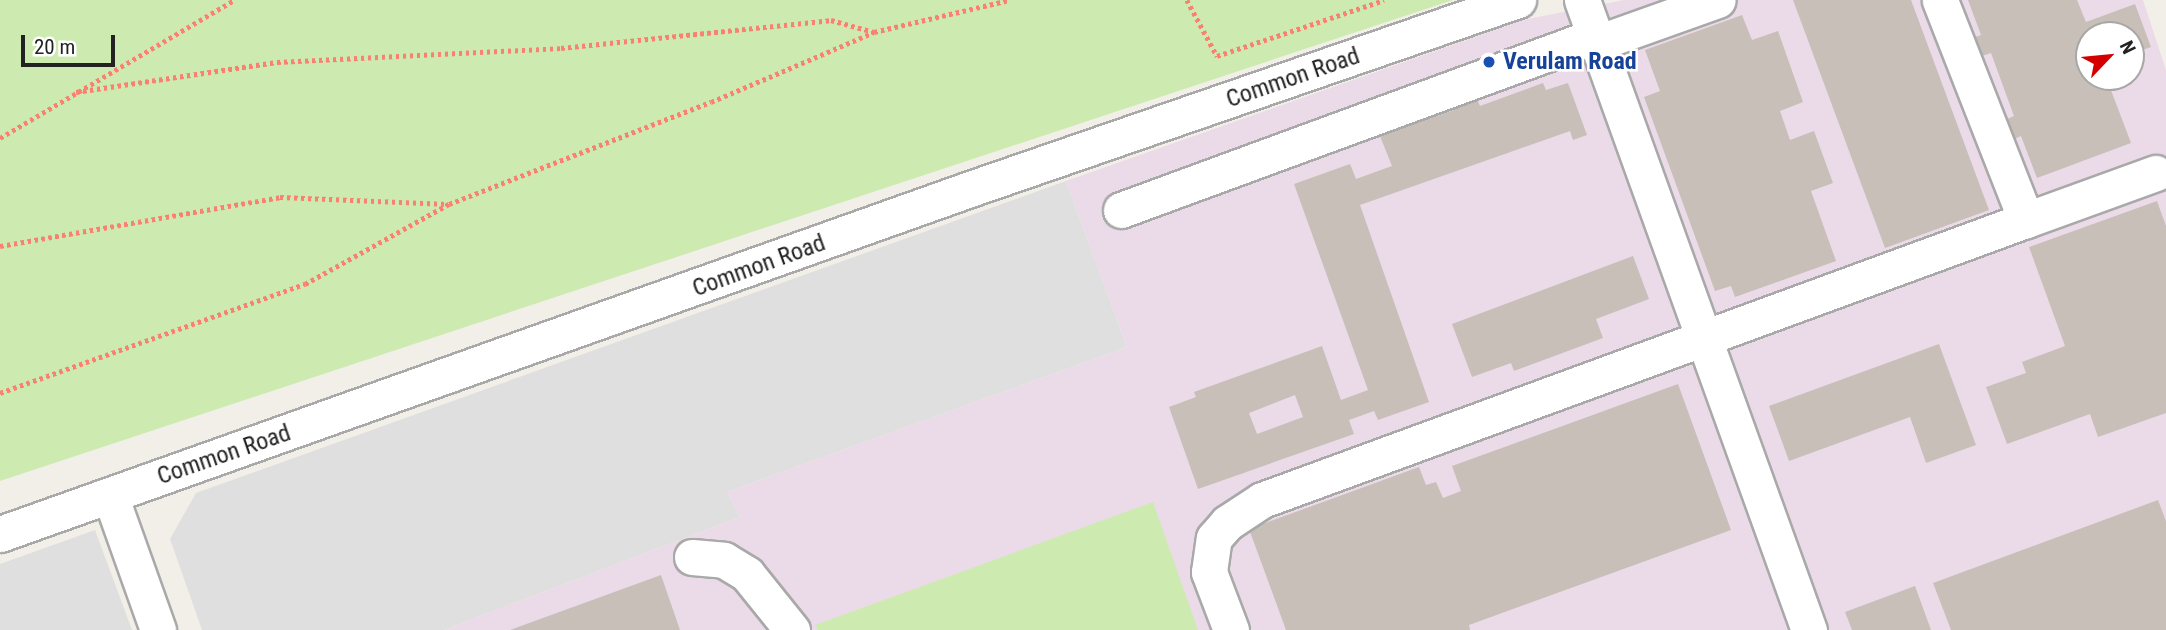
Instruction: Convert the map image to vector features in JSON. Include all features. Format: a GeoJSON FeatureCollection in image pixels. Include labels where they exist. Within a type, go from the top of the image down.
{"type":"FeatureCollection","features":[{"type":"Feature","properties":{"kind":"street","name":"Common Road"},"geometry":{"type":"LineString","coordinates":[[0,534],[1518,0]]}},
{"type":"Feature","properties":{"kind":"street"},"geometry":{"type":"LineString","coordinates":[[1582,0],[1702,341],[1809,630]]}},
{"type":"Feature","properties":{"kind":"street"},"geometry":{"type":"LineString","coordinates":[[1121,210],[1596,39],[1718,0]]}},
{"type":"Feature","properties":{"kind":"street"},"geometry":{"type":"LineString","coordinates":[[1940,0],[2026,220]]}},
{"type":"Feature","properties":{"kind":"street"},"geometry":{"type":"LineString","coordinates":[[1231,630],[1209,572],[1214,538],[1227,523],[1262,500],[2157,173]]}},
{"type":"Feature","properties":{"kind":"street"},"geometry":{"type":"LineString","coordinates":[[110,495],[158,630]]}},
{"type":"Feature","properties":{"kind":"street"},"geometry":{"type":"LineString","coordinates":[[692,557],[724,561],[747,574],[792,630]]}},
{"type":"Feature","properties":{"kind":"path"},"geometry":{"type":"LineString","coordinates":[[0,138],[234,0]]}},
{"type":"Feature","properties":{"kind":"path"},"geometry":{"type":"LineString","coordinates":[[0,393],[305,284],[449,204],[711,102],[874,32],[1009,0]]}},
{"type":"Feature","properties":{"kind":"path"},"geometry":{"type":"LineString","coordinates":[[1187,0],[1217,56],[1384,0]]}},
{"type":"Feature","properties":{"kind":"path"},"geometry":{"type":"LineString","coordinates":[[76,92],[277,62],[561,48],[831,20],[874,32]]}},
{"type":"Feature","properties":{"kind":"path"},"geometry":{"type":"LineString","coordinates":[[0,246],[280,197],[449,204]]}},
{"type":"Feature","properties":{"kind":"shaded area"},"geometry":{"type":"Polygon","coordinates":[[[1624,0],[2143,0],[2166,70],[2166,630],[444,630],[740,517],[727,492],[1127,347],[1066,181],[1523,20],[1624,0]]]}},
{"type":"Feature","properties":{"kind":"shaded area"},"geometry":{"type":"Polygon","coordinates":[[[1066,181],[1127,347],[727,492],[740,517],[444,630],[202,630],[170,539],[196,493],[1066,181]]]}},
{"type":"Feature","properties":{"kind":"shaded area"},"geometry":{"type":"Polygon","coordinates":[[[95,530],[132,630],[0,630],[0,564],[95,530]]]}},
{"type":"Feature","properties":{"kind":"green space"},"geometry":{"type":"Polygon","coordinates":[[[0,0],[1453,0],[0,481],[0,0]]]}},
{"type":"Feature","properties":{"kind":"green space"},"geometry":{"type":"Polygon","coordinates":[[[1153,502],[1198,630],[818,630],[815,625],[1153,502]]]}},
{"type":"Feature","properties":{"kind":"building"},"geometry":{"type":"Polygon","coordinates":[[[1793,0],[1911,0],[1989,210],[1885,248],[1793,0]]]}},
{"type":"Feature","properties":{"kind":"building"},"geometry":{"type":"Polygon","coordinates":[[[1968,0],[2077,0],[2086,21],[2075,21],[2075,91],[2111,91],[2131,143],[2037,178],[2021,136],[2012,140],[2005,120],[2014,116],[1991,53],[1979,57],[1972,38],[1981,35],[1968,0]]]}},
{"type":"Feature","properties":{"kind":"building"},"geometry":{"type":"Polygon","coordinates":[[[2135,4],[2141,21],[2089,21],[2135,4]]]}},
{"type":"Feature","properties":{"kind":"building"},"geometry":{"type":"Polygon","coordinates":[[[1742,15],[1752,40],[1778,31],[1803,102],[1780,111],[1790,140],[1814,131],[1833,183],[1811,191],[1836,261],[1735,297],[1731,286],[1715,291],[1644,97],[1660,91],[1645,50],[1742,15]]]}},
{"type":"Feature","properties":{"kind":"building"},"geometry":{"type":"Polygon","coordinates":[[[2145,31],[2151,47],[2145,49],[2145,31]]]}},
{"type":"Feature","properties":{"kind":"building"},"geometry":{"type":"Polygon","coordinates":[[[1543,83],[1546,90],[1568,83],[1587,135],[1573,140],[1570,131],[1360,205],[1429,402],[1378,420],[1374,411],[1349,420],[1354,434],[1198,489],[1169,407],[1196,397],[1194,392],[1322,346],[1341,400],[1368,390],[1294,184],[1350,164],[1356,179],[1392,166],[1380,136],[1454,110],[1451,103],[1475,94],[1480,106],[1543,83]],[[1295,395],[1249,413],[1257,434],[1303,417],[1295,395]]]}},
{"type":"Feature","properties":{"kind":"building"},"geometry":{"type":"Polygon","coordinates":[[[2157,201],[2166,226],[2166,413],[2098,437],[2090,414],[2007,444],[1986,387],[2026,373],[2022,362],[2065,346],[2029,247],[2157,201]]]}},
{"type":"Feature","properties":{"kind":"building"},"geometry":{"type":"Polygon","coordinates":[[[1633,256],[1649,299],[1596,319],[1603,338],[1514,371],[1511,363],[1472,377],[1452,324],[1633,256]]]}},
{"type":"Feature","properties":{"kind":"building"},"geometry":{"type":"Polygon","coordinates":[[[1939,344],[1976,445],[1926,463],[1910,417],[1789,461],[1769,406],[1939,344]]]}},
{"type":"Feature","properties":{"kind":"building"},"geometry":{"type":"Polygon","coordinates":[[[1678,384],[1731,530],[1469,625],[1470,630],[1286,630],[1249,529],[1419,467],[1426,485],[1436,482],[1443,498],[1461,491],[1452,466],[1678,384]]]}},
{"type":"Feature","properties":{"kind":"building"},"geometry":{"type":"Polygon","coordinates":[[[2158,500],[2166,521],[2166,630],[1951,630],[1933,583],[2158,500]]]}},
{"type":"Feature","properties":{"kind":"building"},"geometry":{"type":"Polygon","coordinates":[[[661,575],[680,630],[510,630],[661,575]]]}},
{"type":"Feature","properties":{"kind":"building"},"geometry":{"type":"Polygon","coordinates":[[[1915,586],[1931,630],[1852,630],[1845,612],[1915,586]]]}},
{"type":"Feature","properties":{"kind":"place","name":"Verulam Road"},"geometry":{"type":"Point","coordinates":[1489,62]}}]}
